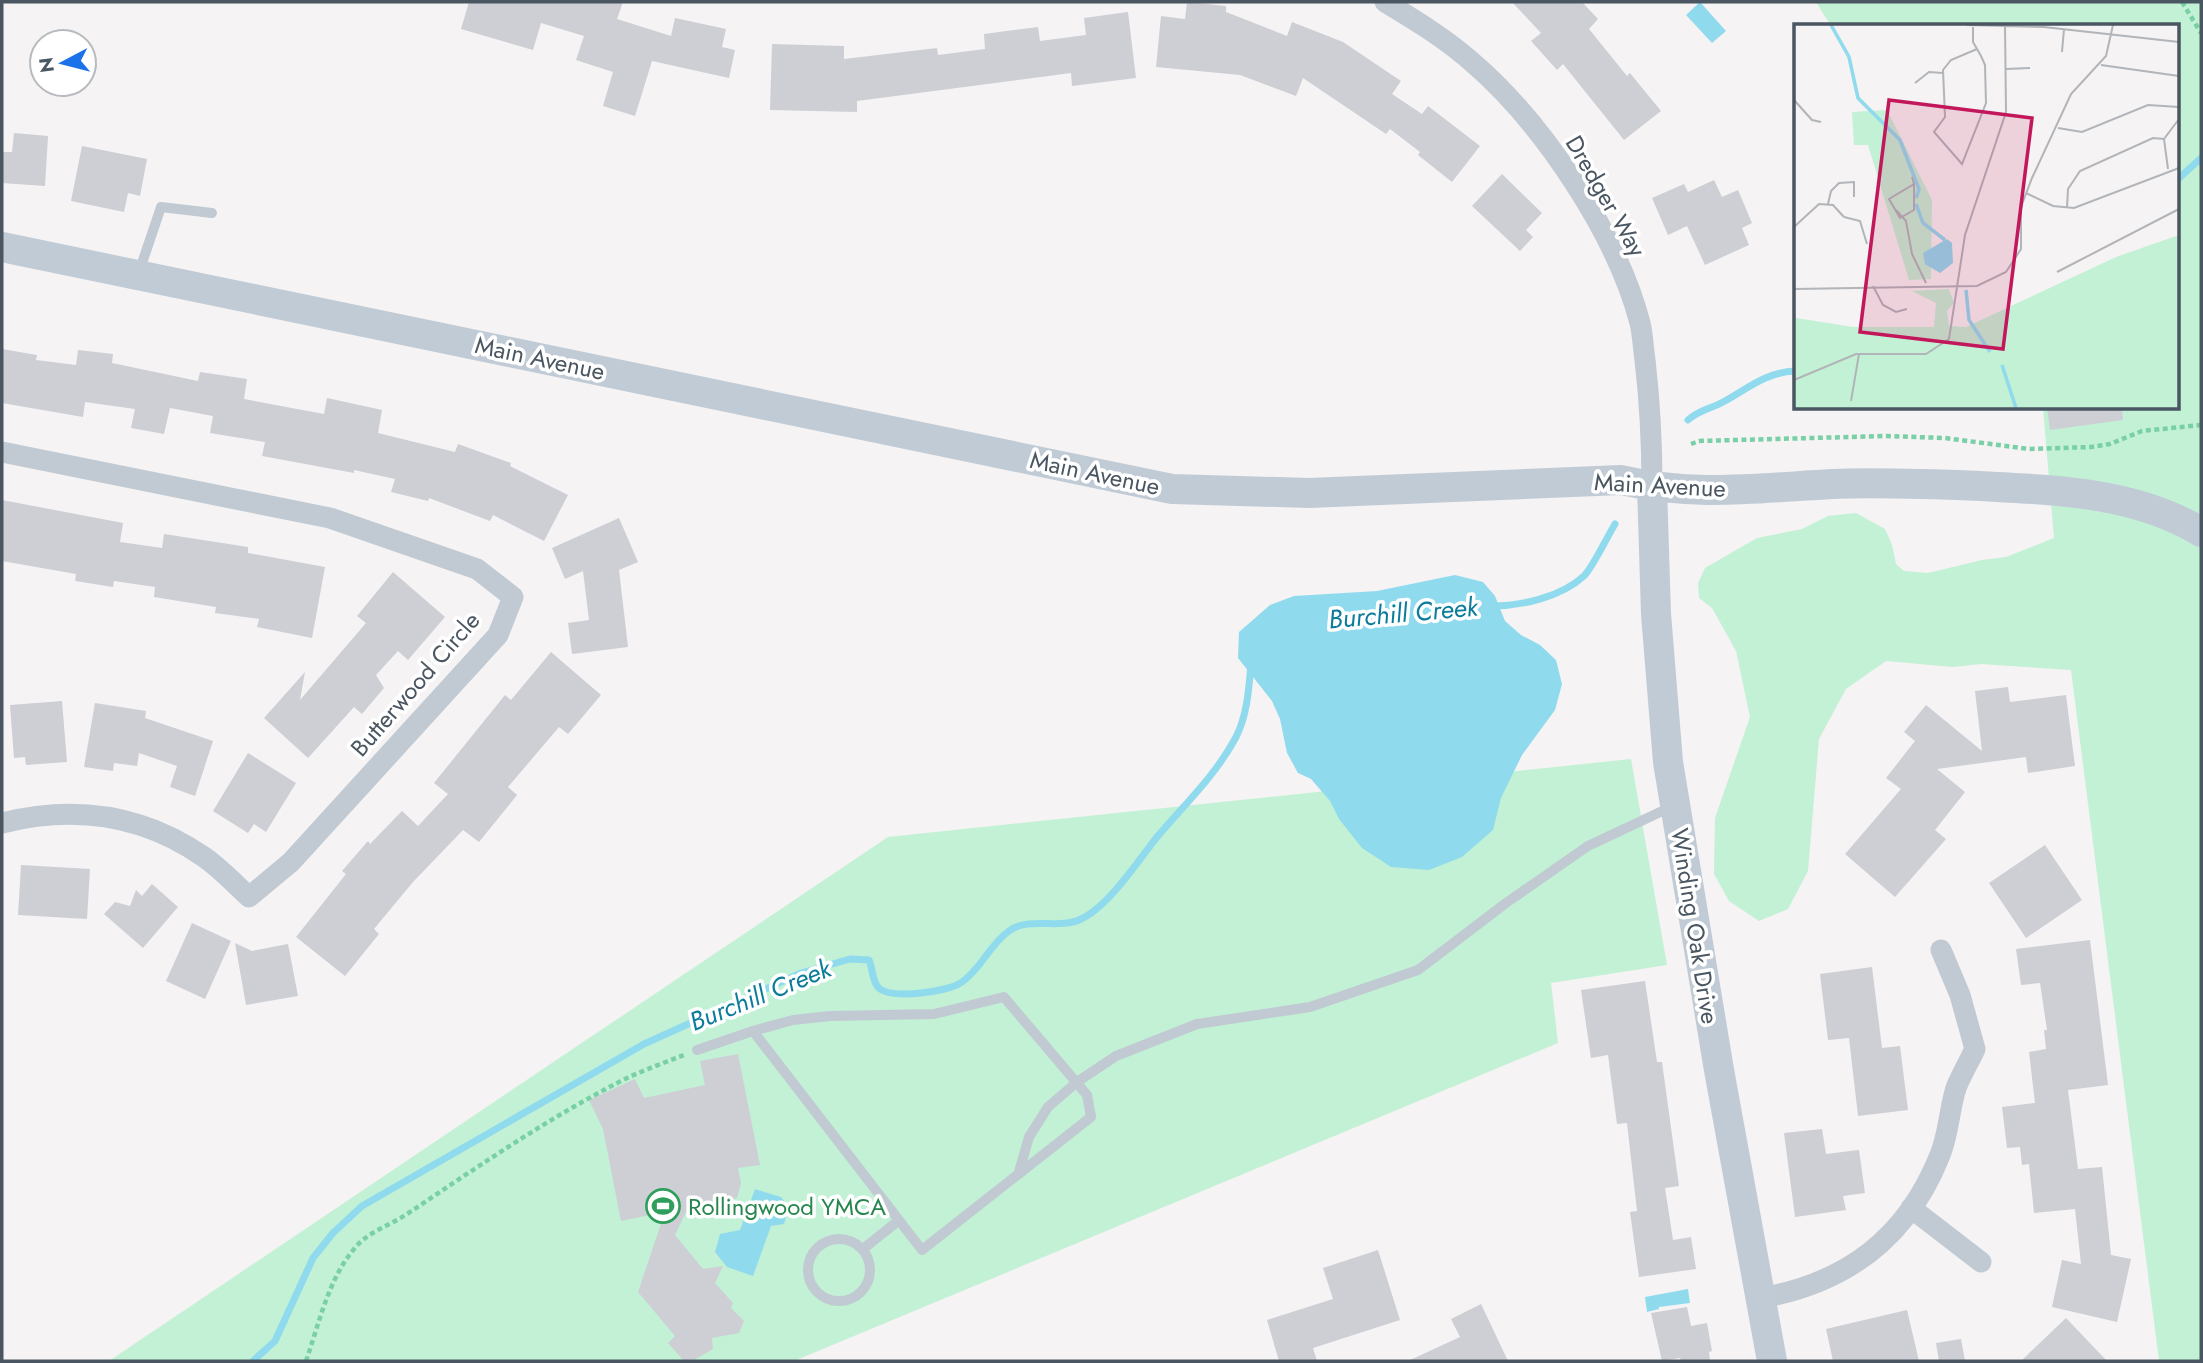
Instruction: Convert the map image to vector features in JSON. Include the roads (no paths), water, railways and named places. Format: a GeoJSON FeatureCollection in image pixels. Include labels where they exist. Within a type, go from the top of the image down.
{"type":"FeatureCollection","features":[{"type":"Feature","properties":{"kind":"street","name":"Dredger Way"},"geometry":{"type":"LineString","coordinates":[[1385,2],[1473,62],[1517,107],[1564,167],[1605,236],[1626,283],[1640,324],[1650,396],[1652,487]]}},
{"type":"Feature","properties":{"kind":"street","name":"Main Avenue"},"geometry":{"type":"LineString","coordinates":[[2,247],[1172,489],[1309,493],[1621,480],[1652,487],[1700,491],[1886,482],[2067,491],[2137,503],[2201,532]]}},
{"type":"Feature","properties":{"kind":"street","name":"Butterwood Circle"},"geometry":{"type":"LineString","coordinates":[[2,452],[330,518],[477,569],[513,597],[498,635],[291,862],[249,897],[205,857],[148,829],[119,819],[88,813],[54,813],[2,823]]}},
{"type":"Feature","properties":{"kind":"street","name":"Winding Oak Drive"},"geometry":{"type":"LineString","coordinates":[[1652,487],[1656,614],[1668,762],[1719,1070],[1772,1361]]}},
{"type":"Feature","properties":{"kind":"street"},"geometry":{"type":"LineString","coordinates":[[1761,1298],[1810,1287],[1844,1271],[1880,1244],[1911,1208],[1940,1156],[1956,1088],[1975,1049],[1960,995],[1941,950]]}},
{"type":"Feature","properties":{"kind":"street"},"geometry":{"type":"LineString","coordinates":[[1911,1208],[1981,1262]]}},
{"type":"Feature","properties":{"kind":"lane"},"geometry":{"type":"LineString","coordinates":[[138,274],[161,207],[212,213]]}},
{"type":"Feature","properties":{"kind":"lane"},"geometry":{"type":"LineString","coordinates":[[1019,1172],[1030,1137],[1048,1107],[1077,1082],[1116,1056],[1197,1024],[1310,1007],[1418,970],[1506,903],[1588,846],[1675,804]]}},
{"type":"Feature","properties":{"kind":"lane"},"geometry":{"type":"LineString","coordinates":[[697,1050],[753,1031],[793,1020],[830,1016],[934,1014],[1004,998],[1087,1095],[1091,1117],[922,1250],[753,1031]]}},
{"type":"Feature","properties":{"kind":"lane"},"geometry":{"type":"LineString","coordinates":[[863,1249],[898,1221]]}},
{"type":"Feature","properties":{"kind":"lane"},"geometry":{"type":"LineString","coordinates":[[841,1238],[853,1241],[863,1249],[869,1259],[871,1271],[868,1283],[861,1293],[838,1301],[826,1298],[817,1291],[810,1280],[808,1268],[811,1256],[818,1246],[841,1238]]}},
{"type":"Feature","properties":{"kind":"water"},"geometry":{"type":"Polygon","coordinates":[[[1700,2],[1726,31],[1712,43],[1686,15],[1700,2]]]}},
{"type":"Feature","properties":{"kind":"water"},"geometry":{"type":"Polygon","coordinates":[[[1455,575],[1483,582],[1495,596],[1505,621],[1521,635],[1540,645],[1556,660],[1562,684],[1555,710],[1522,755],[1501,798],[1493,830],[1462,857],[1429,870],[1391,867],[1362,848],[1339,819],[1330,801],[1311,779],[1298,773],[1287,753],[1280,719],[1272,701],[1238,658],[1239,632],[1270,605],[1294,596],[1377,591],[1455,575]]]}},
{"type":"Feature","properties":{"kind":"water"},"geometry":{"type":"Polygon","coordinates":[[[755,1189],[781,1197],[789,1207],[784,1224],[771,1226],[753,1276],[727,1267],[715,1252],[720,1234],[740,1230],[755,1189]]]}},
{"type":"Feature","properties":{"kind":"water"},"geometry":{"type":"Polygon","coordinates":[[[1688,1289],[1690,1303],[1659,1307],[1647,1312],[1645,1297],[1688,1289]]]}},
{"type":"Feature","properties":{"kind":"waterway"},"geometry":{"type":"LineString","coordinates":[[2178,179],[2201,158]]}},
{"type":"Feature","properties":{"kind":"waterway"},"geometry":{"type":"LineString","coordinates":[[1688,420],[1766,378],[1794,371]]}},
{"type":"Feature","properties":{"kind":"waterway","name":"Burchill Creek"},"geometry":{"type":"LineString","coordinates":[[1491,606],[1540,599],[1575,583],[1588,572],[1615,524]]}},
{"type":"Feature","properties":{"kind":"waterway","name":"Burchill Creek"},"geometry":{"type":"LineString","coordinates":[[253,1361],[275,1341],[313,1258],[333,1233],[362,1206],[644,1044],[801,973],[850,959],[869,960],[875,983],[887,992],[908,994],[945,989],[955,986],[969,976],[1009,931],[1026,924],[1072,922],[1091,913],[1122,882],[1228,751],[1243,720],[1251,664]]}},
{"type":"Feature","properties":{"kind":"place","name":"Rollingwood YMCA"},"geometry":{"type":"Point","coordinates":[663,1206]}}]}
